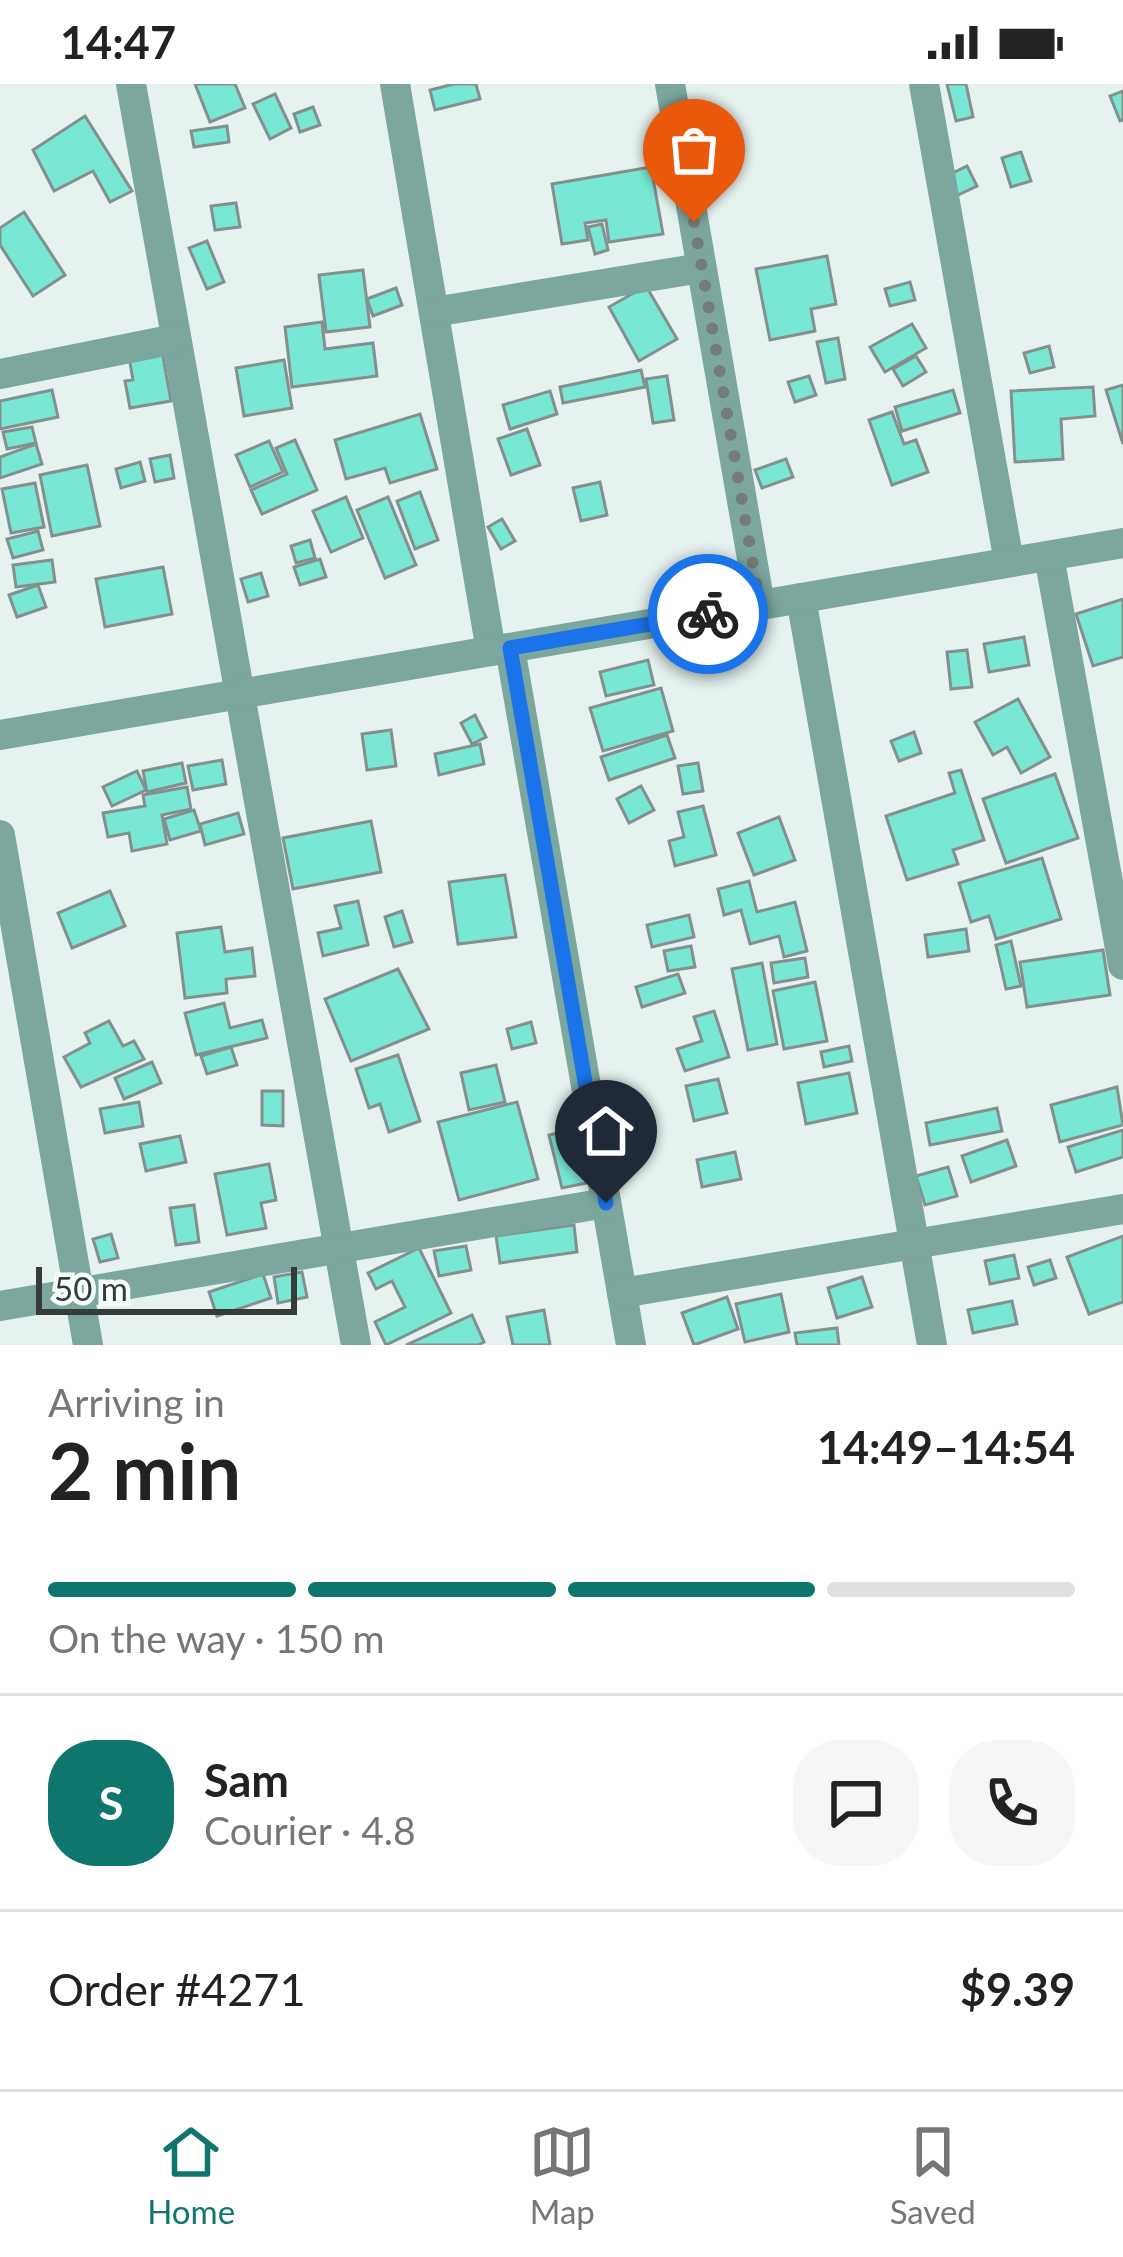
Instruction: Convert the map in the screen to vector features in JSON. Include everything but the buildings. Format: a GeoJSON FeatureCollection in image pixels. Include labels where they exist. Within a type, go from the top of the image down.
{"type":"FeatureCollection","features":[{"type":"Feature","properties":{"kind":"street"},"geometry":{"type":"LineString","coordinates":[[131,84],[244,694],[356,1345]]}},
{"type":"Feature","properties":{"kind":"street"},"geometry":{"type":"LineString","coordinates":[[395,84],[434,312],[631,1345]]}},
{"type":"Feature","properties":{"kind":"street"},"geometry":{"type":"LineString","coordinates":[[670,84],[760,605]]}},
{"type":"Feature","properties":{"kind":"street"},"geometry":{"type":"LineString","coordinates":[[924,84],[1009,562]]}},
{"type":"Feature","properties":{"kind":"street"},"geometry":{"type":"LineString","coordinates":[[434,312],[701,268]]}},
{"type":"Feature","properties":{"kind":"street"},"geometry":{"type":"LineString","coordinates":[[0,374],[175,339]]}},
{"type":"Feature","properties":{"kind":"street"},"geometry":{"type":"LineString","coordinates":[[0,735],[1123,543]]}},
{"type":"Feature","properties":{"kind":"street"},"geometry":{"type":"LineString","coordinates":[[1049,556],[1123,965]]}},
{"type":"Feature","properties":{"kind":"street"},"geometry":{"type":"LineString","coordinates":[[801,598],[932,1345]]}},
{"type":"Feature","properties":{"kind":"street"},"geometry":{"type":"LineString","coordinates":[[0,835],[88,1345]]}},
{"type":"Feature","properties":{"kind":"street"},"geometry":{"type":"LineString","coordinates":[[0,1306],[606,1203]]}},
{"type":"Feature","properties":{"kind":"street"},"geometry":{"type":"LineString","coordinates":[[622,1293],[1123,1209]]}},
{"type":"Feature","properties":{"kind":"way so far"},"geometry":{"type":"LineString","coordinates":[[694,222],[760,605],[708,614]]}},
{"type":"Feature","properties":{"kind":"route"},"geometry":{"type":"LineString","coordinates":[[606,1203],[510,648],[708,614]]}}]}
